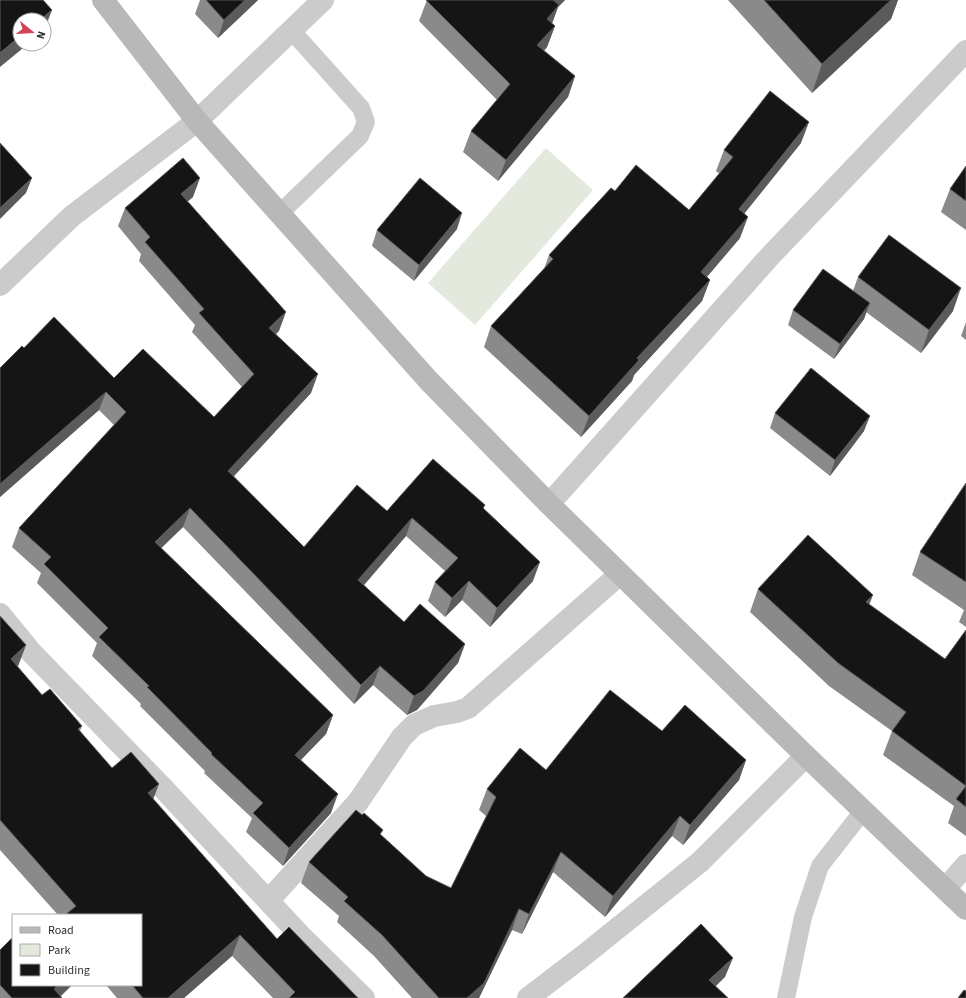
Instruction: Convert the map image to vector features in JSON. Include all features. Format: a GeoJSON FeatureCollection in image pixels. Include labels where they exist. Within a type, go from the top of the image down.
{"type":"FeatureCollection","features":[{"type":"Feature","properties":{"kind":"main road"},"geometry":{"type":"LineString","coordinates":[[103,0],[197,121],[429,381],[549,504],[620,574],[806,756],[966,909]]}},
{"type":"Feature","properties":{"kind":"street"},"geometry":{"type":"LineString","coordinates":[[0,285],[72,216],[197,121],[323,0]]}},
{"type":"Feature","properties":{"kind":"street"},"geometry":{"type":"LineString","coordinates":[[549,504],[771,255],[966,51]]}},
{"type":"Feature","properties":{"kind":"street"},"geometry":{"type":"LineString","coordinates":[[269,900],[358,802],[402,737],[414,725],[434,716],[457,712],[468,708],[620,574]]}},
{"type":"Feature","properties":{"kind":"street"},"geometry":{"type":"LineString","coordinates":[[0,614],[31,652],[162,787],[300,935],[364,998]]}},
{"type":"Feature","properties":{"kind":"street"},"geometry":{"type":"LineString","coordinates":[[528,998],[700,862],[806,756]]}},
{"type":"Feature","properties":{"kind":"street"},"geometry":{"type":"LineString","coordinates":[[944,889],[966,865]]}},
{"type":"Feature","properties":{"kind":"lane"},"geometry":{"type":"LineString","coordinates":[[279,214],[360,136],[366,122],[361,108],[291,30]]}},
{"type":"Feature","properties":{"kind":"lane"},"geometry":{"type":"LineString","coordinates":[[786,998],[803,917],[820,866],[863,811]]}},
{"type":"Feature","properties":{"kind":"green space"},"geometry":{"type":"Polygon","coordinates":[[[546,148],[593,190],[475,325],[428,283],[546,148]]]}},
{"type":"Feature","properties":{"kind":"building"},"geometry":{"type":"Polygon","coordinates":[[[0,0],[43,0],[52,10],[50,12],[12,12],[12,43],[0,53],[0,0]]]}},
{"type":"Feature","properties":{"kind":"building"},"geometry":{"type":"Polygon","coordinates":[[[206,0],[245,0],[224,20],[206,0]]]}},
{"type":"Feature","properties":{"kind":"building"},"geometry":{"type":"Polygon","coordinates":[[[426,0],[553,0],[559,5],[547,19],[555,26],[537,45],[575,76],[506,160],[471,131],[510,84],[426,0]]]}},
{"type":"Feature","properties":{"kind":"building"},"geometry":{"type":"Polygon","coordinates":[[[764,0],[891,0],[822,64],[764,0]]]}},
{"type":"Feature","properties":{"kind":"building"},"geometry":{"type":"Polygon","coordinates":[[[770,91],[809,122],[739,209],[748,217],[701,272],[710,280],[637,358],[639,360],[589,416],[491,326],[553,259],[549,255],[611,188],[615,191],[636,165],[689,210],[733,157],[724,150],[770,91]]]}},
{"type":"Feature","properties":{"kind":"building"},"geometry":{"type":"Polygon","coordinates":[[[0,143],[32,178],[0,208],[0,143]]]}},
{"type":"Feature","properties":{"kind":"building"},"geometry":{"type":"Polygon","coordinates":[[[183,158],[200,178],[181,194],[286,312],[269,328],[318,374],[228,471],[304,547],[357,485],[387,511],[433,459],[485,505],[483,508],[540,562],[497,608],[469,581],[452,598],[435,582],[458,558],[412,518],[358,580],[404,622],[420,604],[465,644],[423,691],[414,696],[380,666],[361,685],[190,508],[155,542],[333,715],[295,755],[338,794],[289,848],[253,813],[263,803],[211,754],[212,753],[147,687],[149,686],[99,637],[108,628],[44,564],[51,557],[19,528],[126,412],[106,392],[0,484],[0,368],[22,346],[24,348],[54,317],[114,378],[143,349],[214,417],[254,374],[199,313],[204,309],[145,242],[150,237],[125,208],[183,158]]]}},
{"type":"Feature","properties":{"kind":"building"},"geometry":{"type":"Polygon","coordinates":[[[966,166],[966,201],[950,189],[966,166]]]}},
{"type":"Feature","properties":{"kind":"building"},"geometry":{"type":"Polygon","coordinates":[[[420,178],[462,213],[419,265],[377,230],[420,178]]]}},
{"type":"Feature","properties":{"kind":"building"},"geometry":{"type":"Polygon","coordinates":[[[889,235],[961,288],[929,330],[858,277],[889,235]]]}},
{"type":"Feature","properties":{"kind":"building"},"geometry":{"type":"Polygon","coordinates":[[[823,269],[870,303],[840,344],[793,310],[823,269]]]}},
{"type":"Feature","properties":{"kind":"building"},"geometry":{"type":"Polygon","coordinates":[[[811,368],[870,416],[835,460],[775,413],[811,368]]]}},
{"type":"Feature","properties":{"kind":"building"},"geometry":{"type":"Polygon","coordinates":[[[966,483],[966,582],[920,552],[966,483]]]}},
{"type":"Feature","properties":{"kind":"building"},"geometry":{"type":"Polygon","coordinates":[[[808,535],[873,595],[866,602],[945,659],[966,630],[966,786],[892,731],[906,712],[838,663],[758,589],[808,535]]]}},
{"type":"Feature","properties":{"kind":"building"},"geometry":{"type":"Polygon","coordinates":[[[0,616],[26,645],[11,659],[42,695],[50,689],[82,726],[78,729],[112,768],[131,752],[159,784],[148,793],[277,939],[289,927],[358,998],[289,998],[295,992],[240,935],[168,998],[143,998],[133,986],[142,986],[142,914],[66,914],[76,906],[0,820],[0,616]]]}},
{"type":"Feature","properties":{"kind":"building"},"geometry":{"type":"Polygon","coordinates":[[[610,690],[662,731],[685,705],[746,760],[690,825],[680,816],[613,896],[561,852],[529,914],[519,909],[484,983],[467,998],[439,998],[382,935],[344,901],[348,897],[309,862],[356,810],[362,815],[364,813],[383,830],[380,834],[426,876],[451,888],[496,797],[487,789],[520,748],[546,770],[610,690]]]}},
{"type":"Feature","properties":{"kind":"building"},"geometry":{"type":"Polygon","coordinates":[[[966,786],[966,807],[956,799],[966,786]]]}},
{"type":"Feature","properties":{"kind":"building"},"geometry":{"type":"Polygon","coordinates":[[[701,924],[733,958],[709,980],[728,998],[623,998],[701,924]]]}},
{"type":"Feature","properties":{"kind":"building"},"geometry":{"type":"Polygon","coordinates":[[[12,938],[12,986],[57,986],[54,989],[62,998],[12,998],[0,985],[0,950],[12,938]]]}},
{"type":"Feature","properties":{"kind":"building"},"geometry":{"type":"Polygon","coordinates":[[[964,990],[966,991],[966,998],[958,998],[964,990]]]}}]}
